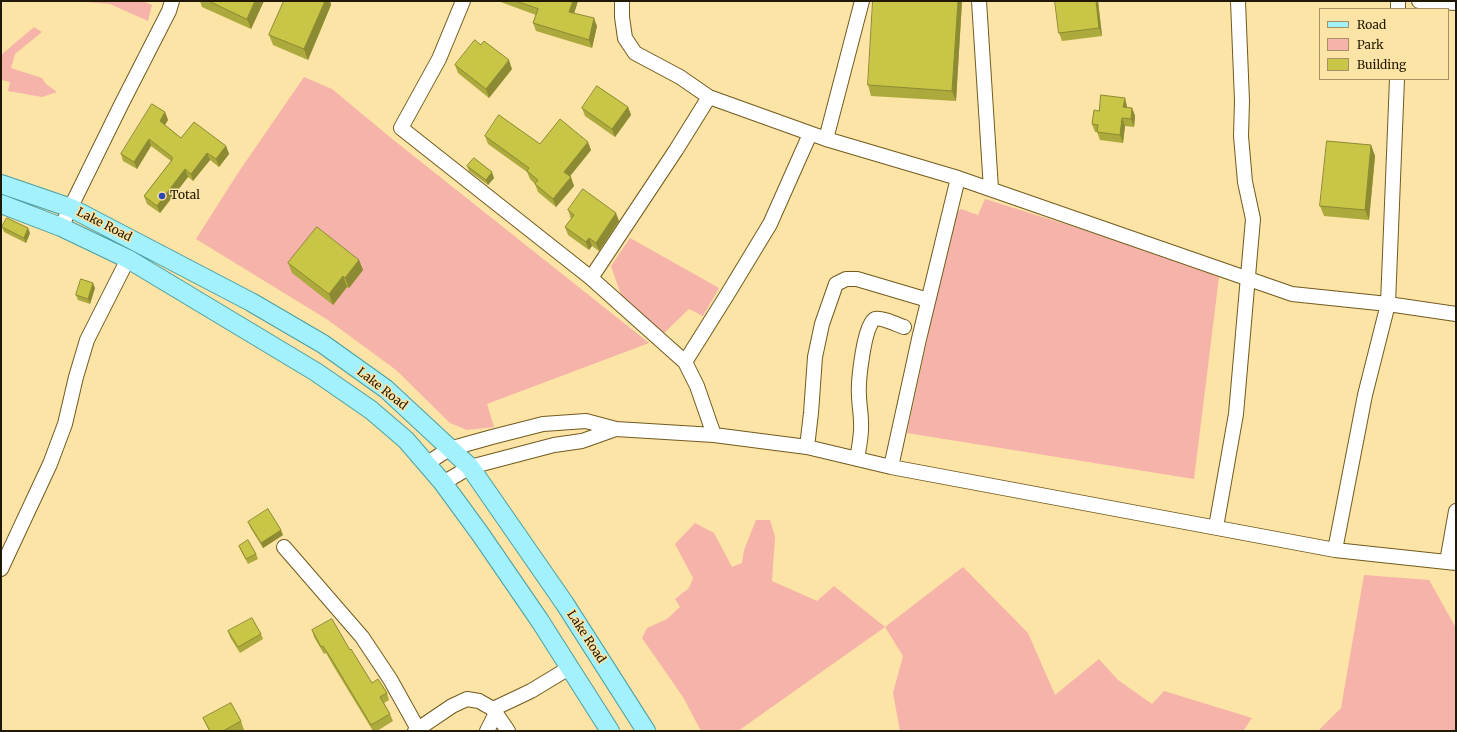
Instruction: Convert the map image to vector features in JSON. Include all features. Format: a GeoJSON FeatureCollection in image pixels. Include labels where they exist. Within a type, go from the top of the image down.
{"type":"FeatureCollection","features":[{"type":"Feature","properties":{"kind":"main road","name":"Lake Road"},"geometry":{"type":"LineString","coordinates":[[1,184],[71,208],[251,302],[323,344],[386,389],[470,467],[565,604],[646,731]]}},
{"type":"Feature","properties":{"kind":"main road","name":"Lake Road"},"geometry":{"type":"LineString","coordinates":[[1,204],[61,227],[128,259],[316,372],[371,410],[406,440],[443,483],[482,534],[540,621],[610,731]]}},
{"type":"Feature","properties":{"kind":"street"},"geometry":{"type":"LineString","coordinates":[[61,227],[169,11],[172,1]]}},
{"type":"Feature","properties":{"kind":"street"},"geometry":{"type":"LineString","coordinates":[[464,1],[439,59],[401,128],[591,278],[685,362],[697,386],[714,435]]}},
{"type":"Feature","properties":{"kind":"street"},"geometry":{"type":"LineString","coordinates":[[622,1],[622,17],[625,38],[635,53],[680,77],[709,97],[810,134],[958,178],[1292,294],[1388,304],[1456,314]]}},
{"type":"Feature","properties":{"kind":"street"},"geometry":{"type":"LineString","coordinates":[[826,139],[862,1]]}},
{"type":"Feature","properties":{"kind":"street"},"geometry":{"type":"LineString","coordinates":[[979,1],[991,190]]}},
{"type":"Feature","properties":{"kind":"street"},"geometry":{"type":"LineString","coordinates":[[1216,527],[1236,414],[1253,219],[1245,182],[1241,136],[1242,101],[1238,1]]}},
{"type":"Feature","properties":{"kind":"street"},"geometry":{"type":"LineString","coordinates":[[1419,1],[1456,3]]}},
{"type":"Feature","properties":{"kind":"street"},"geometry":{"type":"LineString","coordinates":[[1336,550],[1365,395],[1388,304],[1397,80]]}},
{"type":"Feature","properties":{"kind":"street"},"geometry":{"type":"LineString","coordinates":[[591,278],[676,150],[709,97]]}},
{"type":"Feature","properties":{"kind":"street"},"geometry":{"type":"LineString","coordinates":[[685,362],[770,224],[810,134]]}},
{"type":"Feature","properties":{"kind":"street"},"geometry":{"type":"LineString","coordinates":[[891,466],[928,300],[958,178]]}},
{"type":"Feature","properties":{"kind":"street"},"geometry":{"type":"LineString","coordinates":[[1,569],[50,464],[65,424],[86,340],[128,259]]}},
{"type":"Feature","properties":{"kind":"street"},"geometry":{"type":"LineString","coordinates":[[807,447],[815,357],[822,324],[836,284],[846,278],[857,279],[928,300]]}},
{"type":"Feature","properties":{"kind":"street"},"geometry":{"type":"LineString","coordinates":[[858,459],[862,423],[859,396],[860,374],[864,342],[870,323],[875,319],[881,319],[904,327]]}},
{"type":"Feature","properties":{"kind":"street"},"geometry":{"type":"LineString","coordinates":[[426,464],[449,449],[543,424],[586,421],[616,429],[714,435],[807,447],[891,466],[1336,550],[1451,562],[1456,511]]}},
{"type":"Feature","properties":{"kind":"street"},"geometry":{"type":"LineString","coordinates":[[443,483],[470,467],[554,445],[582,441],[616,429]]}},
{"type":"Feature","properties":{"kind":"street"},"geometry":{"type":"LineString","coordinates":[[284,547],[362,637],[390,679],[417,730],[452,706],[467,699],[479,701],[495,711],[508,731]]}},
{"type":"Feature","properties":{"kind":"street"},"geometry":{"type":"LineString","coordinates":[[487,731],[495,711],[569,668]]}},
{"type":"Feature","properties":{"kind":"green space"},"geometry":{"type":"Polygon","coordinates":[[[75,1],[143,1],[152,5],[148,21],[110,4],[75,1]]]}},
{"type":"Feature","properties":{"kind":"green space"},"geometry":{"type":"Polygon","coordinates":[[[34,27],[42,32],[15,54],[11,68],[42,78],[46,84],[57,92],[42,97],[8,91],[10,82],[1,80],[1,55],[34,27]]]}},
{"type":"Feature","properties":{"kind":"green space"},"geometry":{"type":"Polygon","coordinates":[[[304,77],[332,89],[391,138],[649,343],[487,404],[494,427],[467,430],[450,423],[396,370],[328,320],[196,239],[238,173],[304,77]]]}},
{"type":"Feature","properties":{"kind":"green space"},"geometry":{"type":"Polygon","coordinates":[[[985,199],[1078,228],[1219,277],[1194,479],[907,433],[954,214],[961,209],[978,215],[985,199]]]}},
{"type":"Feature","properties":{"kind":"green space"},"geometry":{"type":"Polygon","coordinates":[[[630,238],[719,288],[703,316],[689,309],[662,335],[621,295],[611,266],[630,238]]]}},
{"type":"Feature","properties":{"kind":"green space"},"geometry":{"type":"Polygon","coordinates":[[[756,520],[770,520],[775,537],[772,581],[817,601],[834,586],[885,627],[738,731],[701,731],[683,697],[642,638],[647,628],[667,619],[680,607],[675,599],[689,588],[693,578],[675,544],[695,523],[714,533],[732,567],[742,563],[744,550],[756,520]]]}},
{"type":"Feature","properties":{"kind":"green space"},"geometry":{"type":"Polygon","coordinates":[[[963,567],[1028,633],[1055,695],[1099,659],[1118,680],[1152,704],[1164,691],[1252,718],[1243,731],[900,731],[893,693],[903,656],[885,627],[963,567]]]}},
{"type":"Feature","properties":{"kind":"green space"},"geometry":{"type":"Polygon","coordinates":[[[1364,575],[1429,580],[1456,628],[1456,731],[1318,731],[1341,708],[1364,575]]]}},
{"type":"Feature","properties":{"kind":"building"},"geometry":{"type":"Polygon","coordinates":[[[209,1],[255,1],[247,19],[209,1]]]}},
{"type":"Feature","properties":{"kind":"building"},"geometry":{"type":"Polygon","coordinates":[[[284,1],[325,1],[304,49],[269,35],[284,1]]]}},
{"type":"Feature","properties":{"kind":"building"},"geometry":{"type":"Polygon","coordinates":[[[516,1],[573,1],[569,12],[594,18],[589,40],[533,23],[538,9],[516,1]]]}},
{"type":"Feature","properties":{"kind":"building"},"geometry":{"type":"Polygon","coordinates":[[[873,1],[958,1],[952,91],[868,85],[873,1]]]}},
{"type":"Feature","properties":{"kind":"building"},"geometry":{"type":"Polygon","coordinates":[[[1055,1],[1096,1],[1099,28],[1059,33],[1055,1]]]}},
{"type":"Feature","properties":{"kind":"building"},"geometry":{"type":"Polygon","coordinates":[[[475,40],[481,45],[484,41],[509,60],[486,89],[455,65],[475,40]]]}},
{"type":"Feature","properties":{"kind":"building"},"geometry":{"type":"Polygon","coordinates":[[[597,86],[628,107],[612,129],[582,108],[597,86]]]}},
{"type":"Feature","properties":{"kind":"building"},"geometry":{"type":"Polygon","coordinates":[[[1101,95],[1125,98],[1123,107],[1132,108],[1131,119],[1122,118],[1120,135],[1097,132],[1098,125],[1092,124],[1094,110],[1099,111],[1101,95]]]}},
{"type":"Feature","properties":{"kind":"building"},"geometry":{"type":"Polygon","coordinates":[[[152,104],[165,112],[160,121],[181,138],[194,122],[226,146],[216,159],[207,153],[191,174],[185,169],[157,206],[144,196],[172,160],[172,157],[149,139],[134,162],[121,154],[152,104]]]}},
{"type":"Feature","properties":{"kind":"building"},"geometry":{"type":"Polygon","coordinates":[[[499,115],[540,144],[560,119],[588,142],[564,172],[571,177],[553,199],[535,184],[538,180],[527,171],[529,168],[485,136],[499,115]]]}},
{"type":"Feature","properties":{"kind":"building"},"geometry":{"type":"Polygon","coordinates":[[[1327,141],[1371,145],[1365,210],[1320,206],[1327,141]]]}},
{"type":"Feature","properties":{"kind":"building"},"geometry":{"type":"Polygon","coordinates":[[[474,158],[492,172],[486,180],[467,166],[474,158]]]}},
{"type":"Feature","properties":{"kind":"building"},"geometry":{"type":"Polygon","coordinates":[[[583,189],[616,213],[596,243],[589,238],[586,242],[565,227],[574,215],[568,210],[583,189]]]}},
{"type":"Feature","properties":{"kind":"building"},"geometry":{"type":"Polygon","coordinates":[[[7,218],[28,228],[24,238],[2,227],[7,218]]]}},
{"type":"Feature","properties":{"kind":"building"},"geometry":{"type":"Polygon","coordinates":[[[317,227],[359,260],[345,278],[343,276],[329,294],[288,263],[317,227]]]}},
{"type":"Feature","properties":{"kind":"building"},"geometry":{"type":"Polygon","coordinates":[[[81,279],[93,283],[88,299],[76,295],[81,279]]]}},
{"type":"Feature","properties":{"kind":"building"},"geometry":{"type":"Polygon","coordinates":[[[268,509],[281,530],[261,543],[248,522],[268,509]]]}},
{"type":"Feature","properties":{"kind":"building"},"geometry":{"type":"Polygon","coordinates":[[[248,540],[256,554],[246,559],[239,546],[248,540]]]}},
{"type":"Feature","properties":{"kind":"building"},"geometry":{"type":"Polygon","coordinates":[[[252,618],[261,634],[238,647],[228,631],[252,618]]]}},
{"type":"Feature","properties":{"kind":"building"},"geometry":{"type":"Polygon","coordinates":[[[332,619],[372,683],[378,679],[387,693],[380,697],[390,714],[371,725],[332,660],[323,646],[321,647],[312,630],[332,619]]]}},
{"type":"Feature","properties":{"kind":"building"},"geometry":{"type":"Polygon","coordinates":[[[231,703],[241,721],[223,731],[210,731],[203,718],[231,703]]]}},
{"type":"Feature","properties":{"kind":"place","name":"Total"},"geometry":{"type":"Point","coordinates":[162,196]}}]}
